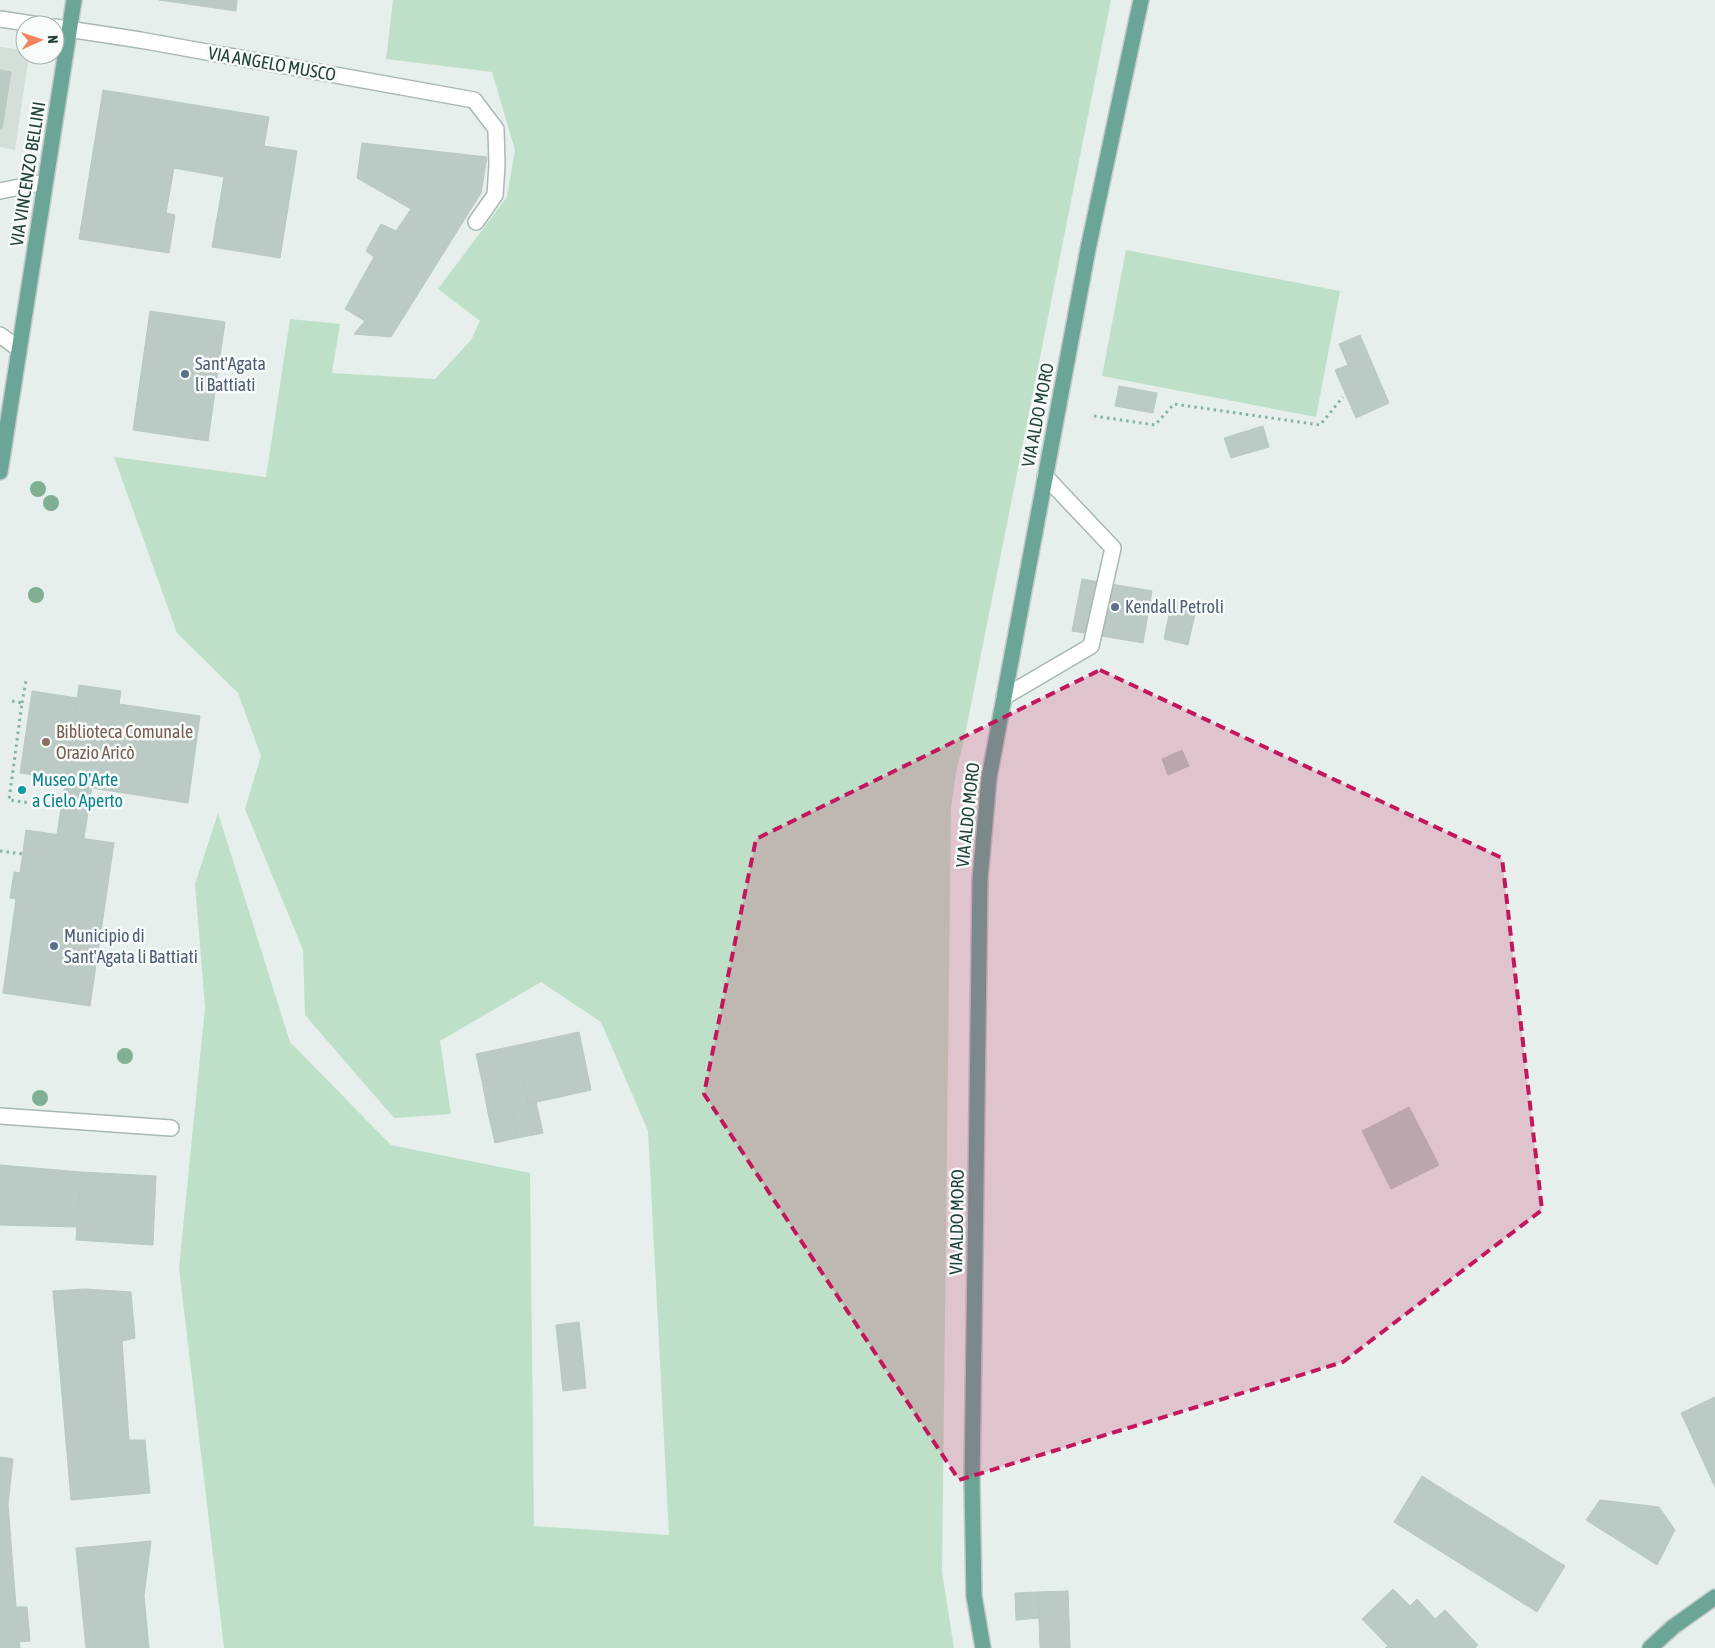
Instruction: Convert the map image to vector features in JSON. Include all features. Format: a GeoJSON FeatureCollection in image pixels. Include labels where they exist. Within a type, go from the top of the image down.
{"type":"FeatureCollection","features":[{"type":"Feature","properties":{"kind":"main road","name":"VIA VINCENZO BELLINI"},"geometry":{"type":"LineString","coordinates":[[65,21],[74,0]]}},
{"type":"Feature","properties":{"kind":"main road","name":"VIA ALDO MORO"},"geometry":{"type":"LineString","coordinates":[[983,1648],[974,1596],[972,1483],[980,879],[989,778],[1088,249],[1141,0]]}},
{"type":"Feature","properties":{"kind":"main road","name":"VIA VINCENZO BELLINI"},"geometry":{"type":"LineString","coordinates":[[0,472],[6,397],[19,349],[46,182],[58,65]]}},
{"type":"Feature","properties":{"kind":"main road"},"geometry":{"type":"LineString","coordinates":[[1650,1648],[1673,1627],[1715,1597]]}},
{"type":"Feature","properties":{"kind":"street"},"geometry":{"type":"LineString","coordinates":[[0,19],[15,21]]}},
{"type":"Feature","properties":{"kind":"street","name":"VIA ANGELO MUSCO"},"geometry":{"type":"LineString","coordinates":[[65,28],[474,100],[496,129],[497,165],[495,195],[476,222]]}},
{"type":"Feature","properties":{"kind":"street"},"geometry":{"type":"LineString","coordinates":[[0,191],[46,182]]}},
{"type":"Feature","properties":{"kind":"street"},"geometry":{"type":"LineString","coordinates":[[0,335],[19,349]]}},
{"type":"Feature","properties":{"kind":"street"},"geometry":{"type":"LineString","coordinates":[[1004,698],[1091,646],[1113,548],[1045,476]]}},
{"type":"Feature","properties":{"kind":"street"},"geometry":{"type":"LineString","coordinates":[[0,1116],[171,1128]]}},
{"type":"Feature","properties":{"kind":"path"},"geometry":{"type":"LineString","coordinates":[[1094,416],[1155,425],[1174,404],[1320,425],[1343,397]]}},
{"type":"Feature","properties":{"kind":"path"},"geometry":{"type":"LineString","coordinates":[[26,681],[9,800],[61,807]]}},
{"type":"Feature","properties":{"kind":"path"},"geometry":{"type":"LineString","coordinates":[[12,701],[22,702]]}},
{"type":"Feature","properties":{"kind":"path"},"geometry":{"type":"LineString","coordinates":[[0,851],[23,854]]}},
{"type":"Feature","properties":{"kind":"highlighted area"},"geometry":{"type":"Polygon","coordinates":[[[1100,670],[1502,858],[1542,1210],[1343,1362],[959,1480],[704,1094],[756,839],[1100,670]]]}},
{"type":"Feature","properties":{"kind":"shaded area"},"geometry":{"type":"Polygon","coordinates":[[[0,47],[15,49],[15,65],[28,65],[15,150],[0,147],[0,47]]]}},
{"type":"Feature","properties":{"kind":"green space"},"geometry":{"type":"Polygon","coordinates":[[[393,0],[1111,0],[956,773],[951,808],[942,1572],[954,1648],[224,1648],[179,1268],[205,1007],[195,884],[218,813],[290,1042],[391,1145],[530,1173],[534,1526],[669,1535],[648,1131],[601,1022],[541,982],[440,1041],[451,1114],[394,1118],[305,1015],[303,950],[245,809],[261,756],[238,693],[177,633],[114,457],[266,477],[290,319],[340,324],[332,373],[435,379],[471,340],[480,321],[438,289],[507,197],[515,150],[492,72],[386,59],[393,0]]]}},
{"type":"Feature","properties":{"kind":"green space"},"geometry":{"type":"Polygon","coordinates":[[[1126,250],[1340,291],[1316,417],[1102,376],[1126,250]]]}},
{"type":"Feature","properties":{"kind":"building"},"geometry":{"type":"Polygon","coordinates":[[[159,0],[237,0],[236,11],[159,0]]]}},
{"type":"Feature","properties":{"kind":"building"},"geometry":{"type":"Polygon","coordinates":[[[0,70],[11,72],[2,129],[0,129],[0,70]]]}},
{"type":"Feature","properties":{"kind":"building"},"geometry":{"type":"Polygon","coordinates":[[[103,90],[269,117],[264,146],[297,151],[280,258],[212,247],[224,177],[174,168],[166,213],[175,215],[169,253],[79,239],[103,90]]]}},
{"type":"Feature","properties":{"kind":"building"},"geometry":{"type":"Polygon","coordinates":[[[362,143],[487,157],[481,193],[391,337],[354,334],[365,321],[345,309],[374,257],[366,251],[381,224],[396,231],[411,209],[357,178],[362,143]]]}},
{"type":"Feature","properties":{"kind":"building"},"geometry":{"type":"Polygon","coordinates":[[[150,311],[225,322],[208,441],[133,430],[150,311]]]}},
{"type":"Feature","properties":{"kind":"building"},"geometry":{"type":"Polygon","coordinates":[[[1360,335],[1389,403],[1356,418],[1335,370],[1348,365],[1339,344],[1360,335]]]}},
{"type":"Feature","properties":{"kind":"building"},"geometry":{"type":"Polygon","coordinates":[[[1119,386],[1157,393],[1153,413],[1115,406],[1119,386]]]}},
{"type":"Feature","properties":{"kind":"building"},"geometry":{"type":"Polygon","coordinates":[[[1263,426],[1269,447],[1231,458],[1224,438],[1263,426]]]}},
{"type":"Feature","properties":{"kind":"building"},"geometry":{"type":"Polygon","coordinates":[[[1082,579],[1152,591],[1143,643],[1072,631],[1082,579]]]}},
{"type":"Feature","properties":{"kind":"building"},"geometry":{"type":"Polygon","coordinates":[[[1172,600],[1197,605],[1188,645],[1164,639],[1172,600]]]}},
{"type":"Feature","properties":{"kind":"building"},"geometry":{"type":"Polygon","coordinates":[[[79,685],[121,691],[119,704],[200,716],[188,803],[92,788],[94,774],[67,770],[79,685]]]}},
{"type":"Feature","properties":{"kind":"building"},"geometry":{"type":"Polygon","coordinates":[[[32,691],[77,698],[65,780],[20,773],[32,691]]]}},
{"type":"Feature","properties":{"kind":"building"},"geometry":{"type":"Polygon","coordinates":[[[1182,750],[1189,766],[1168,775],[1162,759],[1182,750]]]}},
{"type":"Feature","properties":{"kind":"building"},"geometry":{"type":"Polygon","coordinates":[[[67,770],[94,774],[84,838],[57,834],[67,770]]]}},
{"type":"Feature","properties":{"kind":"building","name":"Municipio di Sant'Agata li Battiati"},"geometry":{"type":"Polygon","coordinates":[[[26,830],[114,843],[90,1006],[3,993],[16,899],[10,898],[14,872],[20,873],[26,830]]]}},
{"type":"Feature","properties":{"kind":"building"},"geometry":{"type":"Polygon","coordinates":[[[579,1032],[591,1090],[528,1104],[522,1073],[482,1081],[476,1054],[579,1032]]]}},
{"type":"Feature","properties":{"kind":"building"},"geometry":{"type":"Polygon","coordinates":[[[522,1073],[528,1104],[536,1102],[543,1133],[517,1138],[511,1109],[488,1113],[482,1081],[522,1073]]]}},
{"type":"Feature","properties":{"kind":"building"},"geometry":{"type":"Polygon","coordinates":[[[1409,1107],[1439,1165],[1391,1189],[1362,1131],[1409,1107]]]}},
{"type":"Feature","properties":{"kind":"building"},"geometry":{"type":"Polygon","coordinates":[[[511,1109],[517,1138],[495,1143],[488,1113],[511,1109]]]}},
{"type":"Feature","properties":{"kind":"building"},"geometry":{"type":"Polygon","coordinates":[[[0,1165],[81,1172],[77,1227],[0,1225],[0,1165]]]}},
{"type":"Feature","properties":{"kind":"building"},"geometry":{"type":"Polygon","coordinates":[[[81,1172],[156,1176],[153,1245],[76,1240],[81,1172]]]}},
{"type":"Feature","properties":{"kind":"building"},"geometry":{"type":"Polygon","coordinates":[[[85,1289],[131,1292],[135,1338],[122,1341],[129,1440],[145,1440],[150,1493],[71,1500],[53,1291],[85,1289]]]}},
{"type":"Feature","properties":{"kind":"building"},"geometry":{"type":"Polygon","coordinates":[[[579,1322],[586,1388],[563,1391],[556,1325],[579,1322]]]}},
{"type":"Feature","properties":{"kind":"building"},"geometry":{"type":"Polygon","coordinates":[[[1715,1397],[1715,1487],[1681,1413],[1715,1397]]]}},
{"type":"Feature","properties":{"kind":"building"},"geometry":{"type":"Polygon","coordinates":[[[0,1457],[13,1459],[8,1504],[16,1607],[27,1607],[30,1641],[19,1642],[20,1648],[0,1648],[0,1457]]]}},
{"type":"Feature","properties":{"kind":"building"},"geometry":{"type":"Polygon","coordinates":[[[1422,1476],[1565,1566],[1537,1612],[1394,1522],[1422,1476]]]}},
{"type":"Feature","properties":{"kind":"building"},"geometry":{"type":"Polygon","coordinates":[[[1600,1500],[1659,1507],[1675,1530],[1657,1565],[1586,1520],[1600,1500]]]}},
{"type":"Feature","properties":{"kind":"building"},"geometry":{"type":"Polygon","coordinates":[[[151,1541],[144,1596],[149,1648],[86,1648],[76,1548],[151,1541]]]}},
{"type":"Feature","properties":{"kind":"building"},"geometry":{"type":"Polygon","coordinates":[[[1393,1589],[1410,1606],[1417,1599],[1435,1619],[1445,1610],[1478,1645],[1475,1648],[1385,1648],[1388,1646],[1362,1619],[1393,1589]]]}},
{"type":"Feature","properties":{"kind":"building"},"geometry":{"type":"Polygon","coordinates":[[[1068,1591],[1070,1648],[1040,1648],[1038,1592],[1068,1591]]]}},
{"type":"Feature","properties":{"kind":"building"},"geometry":{"type":"Polygon","coordinates":[[[1038,1592],[1039,1618],[1016,1620],[1015,1593],[1038,1592]]]}},
{"type":"Feature","properties":{"kind":"place","name":"Sant'Agata li Battiati"},"geometry":{"type":"Point","coordinates":[185,374]}},
{"type":"Feature","properties":{"kind":"place","name":"Kendall Petroli"},"geometry":{"type":"Point","coordinates":[1115,607]}},
{"type":"Feature","properties":{"kind":"place","name":"Biblioteca Comunale Orazio Aricò"},"geometry":{"type":"Point","coordinates":[46,742]}},
{"type":"Feature","properties":{"kind":"place","name":"Museo D'Arte a Cielo Aperto"},"geometry":{"type":"Point","coordinates":[22,790]}},
{"type":"Feature","properties":{"kind":"place","name":"Municipio di Sant'Agata li Battiati"},"geometry":{"type":"Point","coordinates":[54,946]}}]}
